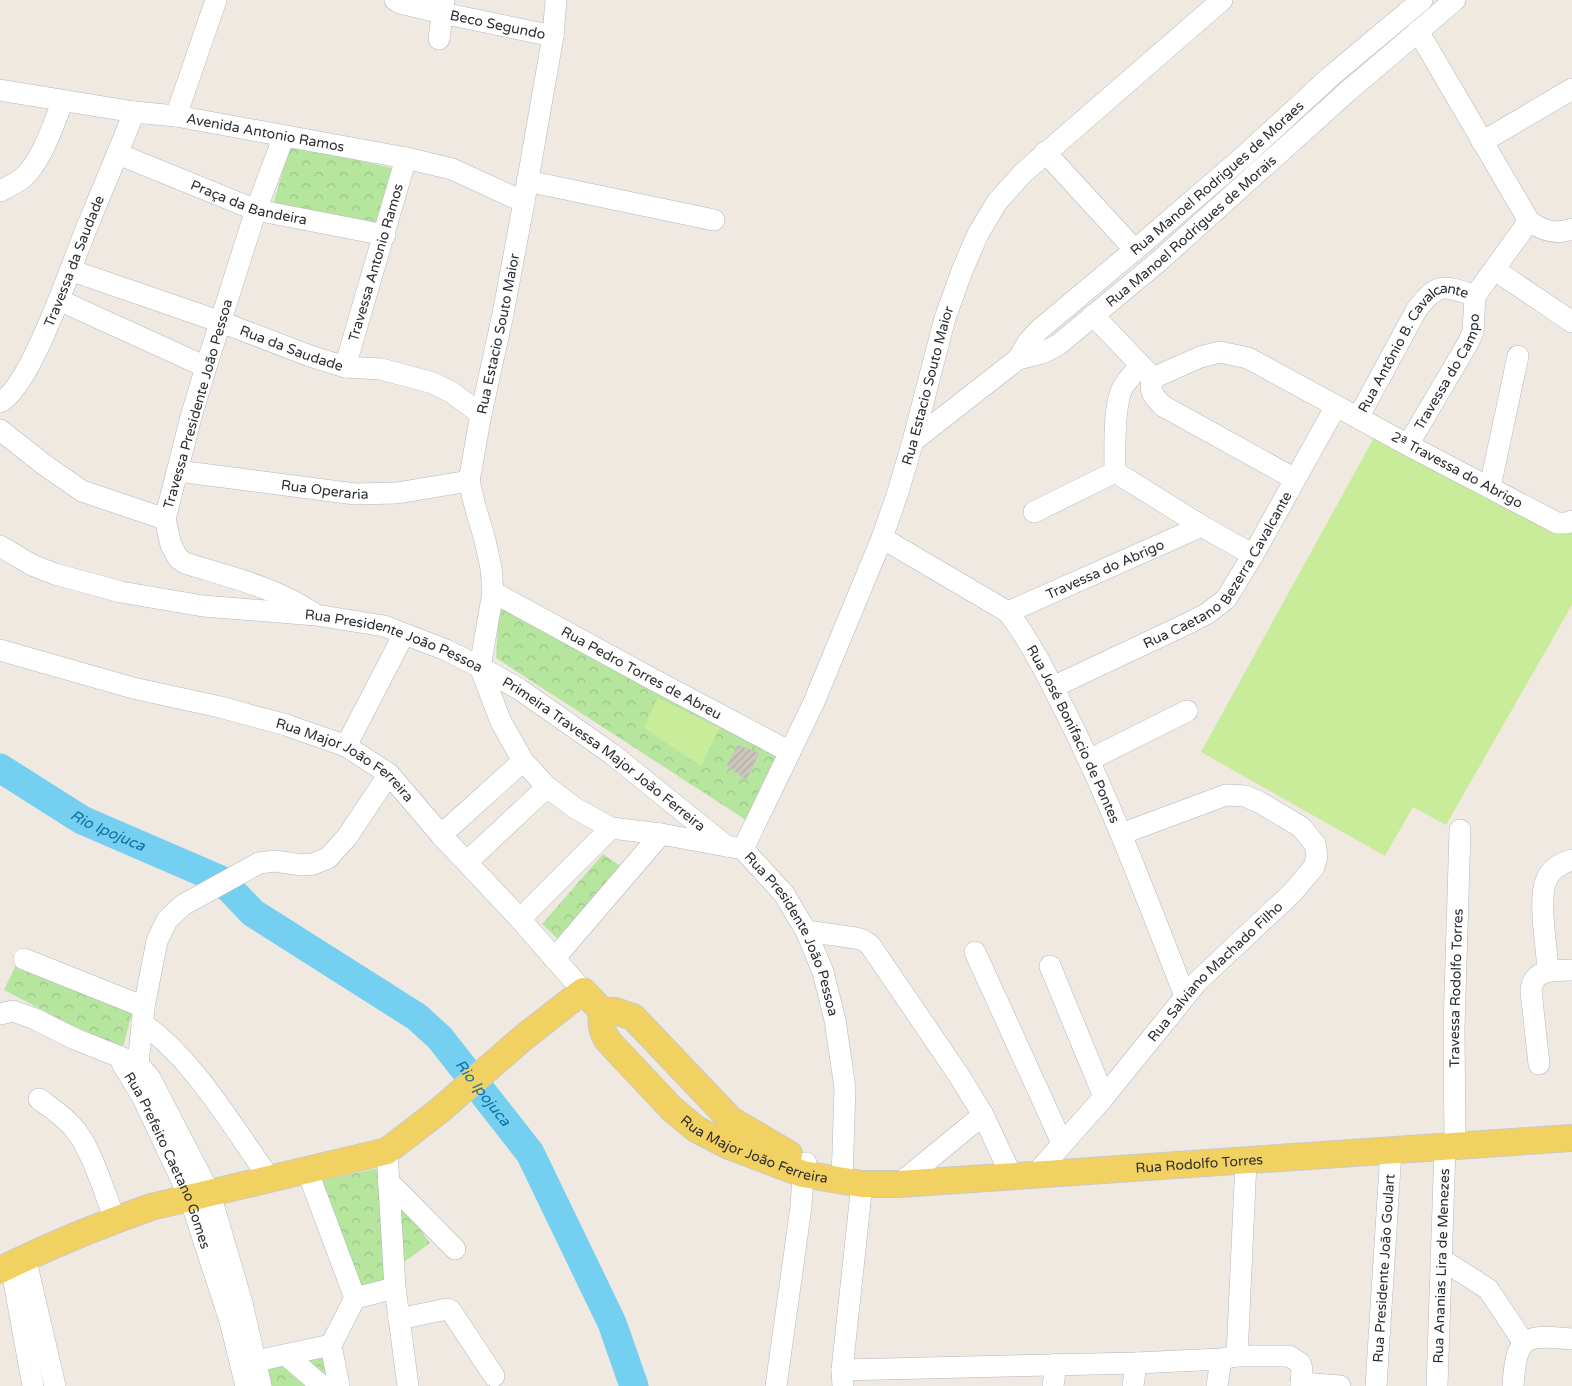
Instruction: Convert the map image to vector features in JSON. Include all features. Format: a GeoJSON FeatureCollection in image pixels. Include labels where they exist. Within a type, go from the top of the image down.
{"type":"FeatureCollection","features":[{"type":"Feature","properties":{"kind":"main road","name":"Rua Major João Ferreira"},"geometry":{"type":"LineString","coordinates":[[583,991],[602,1011],[615,1011],[633,1017],[731,1120],[804,1168]]}},
{"type":"Feature","properties":{"kind":"main road"},"geometry":{"type":"LineString","coordinates":[[12,1264],[115,1220],[151,1207],[387,1151],[440,1111],[523,1038],[583,991]]}},
{"type":"Feature","properties":{"kind":"main road","name":"Rua Major João Ferreira"},"geometry":{"type":"LineString","coordinates":[[602,1011],[601,1023],[604,1035],[672,1109],[696,1129],[729,1146],[844,1181]]}},
{"type":"Feature","properties":{"kind":"main road"},"geometry":{"type":"LineString","coordinates":[[652,1088],[676,1062]]}},
{"type":"Feature","properties":{"kind":"main road","name":"Rua Rodolfo Torres"},"geometry":{"type":"LineString","coordinates":[[844,1181],[899,1184],[1572,1138]]}},
{"type":"Feature","properties":{"kind":"street"},"geometry":{"type":"LineString","coordinates":[[176,116],[216,0]]}},
{"type":"Feature","properties":{"kind":"street","name":"Beco Segundo"},"geometry":{"type":"LineString","coordinates":[[396,0],[400,3],[444,7],[553,36]]}},
{"type":"Feature","properties":{"kind":"street","name":"Rua Estacio Souto Maior"},"geometry":{"type":"LineString","coordinates":[[480,666],[493,592],[491,568],[470,481],[481,414],[504,314],[553,36],[556,0]]}},
{"type":"Feature","properties":{"kind":"street","name":"Rua Estacio Souto Maior"},"geometry":{"type":"LineString","coordinates":[[734,848],[790,752],[814,702],[882,538],[913,441],[945,318],[978,234],[997,202],[1023,173],[1222,0]]}},
{"type":"Feature","properties":{"kind":"street","name":"Rua Manoel Rodrigues de Moraes"},"geometry":{"type":"LineString","coordinates":[[1018,359],[1028,342],[1039,330],[1243,156],[1331,76],[1422,0]]}},
{"type":"Feature","properties":{"kind":"street","name":"Rua Manoel Rodrigues de Morais"},"geometry":{"type":"LineString","coordinates":[[913,441],[1018,359],[1042,353],[1058,345],[1158,262],[1418,30],[1455,0]]}},
{"type":"Feature","properties":{"kind":"street","name":"Beco Segundo"},"geometry":{"type":"LineString","coordinates":[[439,39],[444,7]]}},
{"type":"Feature","properties":{"kind":"street"},"geometry":{"type":"LineString","coordinates":[[1418,30],[1482,142],[1535,225],[1554,232],[1572,229]]}},
{"type":"Feature","properties":{"kind":"street"},"geometry":{"type":"LineString","coordinates":[[1482,142],[1572,89]]}},
{"type":"Feature","properties":{"kind":"street","name":"Avenida Antonio Ramos"},"geometry":{"type":"LineString","coordinates":[[0,90],[134,112],[176,116],[406,158],[452,169],[524,202]]}},
{"type":"Feature","properties":{"kind":"street"},"geometry":{"type":"LineString","coordinates":[[0,191],[23,178],[30,170],[39,156],[63,101]]}},
{"type":"Feature","properties":{"kind":"street","name":"Travessa da Saudade"},"geometry":{"type":"LineString","coordinates":[[0,402],[17,386],[38,347],[59,300],[88,223],[134,112]]}},
{"type":"Feature","properties":{"kind":"street","name":"Travessa Presidente João Pessoa"},"geometry":{"type":"LineString","coordinates":[[284,136],[256,210],[206,367],[191,417],[165,520],[171,546],[178,558],[185,563],[271,590],[297,602],[316,615]]}},
{"type":"Feature","properties":{"kind":"street"},"geometry":{"type":"LineString","coordinates":[[1045,152],[1139,246],[1158,262]]}},
{"type":"Feature","properties":{"kind":"street","name":"Praça da Bandeira"},"geometry":{"type":"LineString","coordinates":[[118,154],[256,210],[384,235]]}},
{"type":"Feature","properties":{"kind":"street"},"geometry":{"type":"LineString","coordinates":[[1243,156],[1257,174]]}},
{"type":"Feature","properties":{"kind":"street","name":"Travessa Antonio Ramos"},"geometry":{"type":"LineString","coordinates":[[345,367],[406,158]]}},
{"type":"Feature","properties":{"kind":"street"},"geometry":{"type":"LineString","coordinates":[[527,180],[714,220]]}},
{"type":"Feature","properties":{"kind":"street"},"geometry":{"type":"LineString","coordinates":[[1475,296],[1494,270],[1535,225]]}},
{"type":"Feature","properties":{"kind":"street","name":"Rua da Saudade"},"geometry":{"type":"LineString","coordinates":[[70,270],[345,367],[381,369],[433,383],[451,392],[481,414]]}},
{"type":"Feature","properties":{"kind":"street"},"geometry":{"type":"LineString","coordinates":[[1494,270],[1572,322]]}},
{"type":"Feature","properties":{"kind":"street","name":"Rua Antônio B. Cavalcante"},"geometry":{"type":"LineString","coordinates":[[1358,418],[1427,296],[1434,290],[1444,288],[1456,289],[1475,296]]}},
{"type":"Feature","properties":{"kind":"street","name":"Travessa do Campo"},"geometry":{"type":"LineString","coordinates":[[1408,445],[1473,332],[1475,296]]}},
{"type":"Feature","properties":{"kind":"street"},"geometry":{"type":"LineString","coordinates":[[59,300],[206,367]]}},
{"type":"Feature","properties":{"kind":"street"},"geometry":{"type":"LineString","coordinates":[[1093,315],[1147,372],[1151,392],[1163,406],[1295,479]]}},
{"type":"Feature","properties":{"kind":"street","name":"2ª Travessa do Abrigo"},"geometry":{"type":"LineString","coordinates":[[1147,372],[1220,352],[1248,358],[1408,445],[1564,522]]}},
{"type":"Feature","properties":{"kind":"street"},"geometry":{"type":"LineString","coordinates":[[1490,487],[1518,356]]}},
{"type":"Feature","properties":{"kind":"street"},"geometry":{"type":"LineString","coordinates":[[1115,472],[1115,445],[1123,387],[1147,372]]}},
{"type":"Feature","properties":{"kind":"street","name":"Rua Caetano Bezerra Cavalcante"},"geometry":{"type":"LineString","coordinates":[[1053,687],[1208,613],[1226,599],[1253,555],[1336,406]]}},
{"type":"Feature","properties":{"kind":"street"},"geometry":{"type":"LineString","coordinates":[[0,430],[82,491],[165,520]]}},
{"type":"Feature","properties":{"kind":"street","name":"Rua Operaria"},"geometry":{"type":"LineString","coordinates":[[178,471],[355,494],[397,493],[470,481]]}},
{"type":"Feature","properties":{"kind":"street"},"geometry":{"type":"LineString","coordinates":[[1034,512],[1115,472]]}},
{"type":"Feature","properties":{"kind":"street"},"geometry":{"type":"LineString","coordinates":[[1115,472],[1253,555]]}},
{"type":"Feature","properties":{"kind":"street","name":"Travessa do Abrigo"},"geometry":{"type":"LineString","coordinates":[[1008,612],[1202,526]]}},
{"type":"Feature","properties":{"kind":"street","name":"Rua José Bonifacio de Pontes"},"geometry":{"type":"LineString","coordinates":[[882,538],[1008,612],[1027,639],[1090,760],[1185,996]]}},
{"type":"Feature","properties":{"kind":"street","name":"Rua Presidente João Pessoa"},"geometry":{"type":"LineString","coordinates":[[0,546],[32,565],[121,592],[203,606],[316,615],[384,626],[446,650],[480,666],[501,722],[523,761],[547,787],[575,808],[611,828],[661,834],[734,848],[784,894],[806,931],[823,972],[835,1020],[845,1088],[842,1378]]}},
{"type":"Feature","properties":{"kind":"street","name":"Rua Pedro Torres de Abreu"},"geometry":{"type":"LineString","coordinates":[[493,592],[656,682],[790,752]]}},
{"type":"Feature","properties":{"kind":"street"},"geometry":{"type":"LineString","coordinates":[[346,746],[404,634]]}},
{"type":"Feature","properties":{"kind":"street","name":"Rua Major João Ferreira"},"geometry":{"type":"LineString","coordinates":[[0,650],[133,688],[220,707],[286,725],[346,746],[389,774],[441,835],[520,919],[583,991]]}},
{"type":"Feature","properties":{"kind":"street","name":"Primeira Travessa Major João Ferreira"},"geometry":{"type":"LineString","coordinates":[[480,666],[519,688],[612,754],[734,848]]}},
{"type":"Feature","properties":{"kind":"street"},"geometry":{"type":"LineString","coordinates":[[1090,760],[1187,711]]}},
{"type":"Feature","properties":{"kind":"street"},"geometry":{"type":"LineString","coordinates":[[441,835],[523,761]]}},
{"type":"Feature","properties":{"kind":"street"},"geometry":{"type":"LineString","coordinates":[[128,1065],[143,1015],[157,941],[167,920],[183,905],[259,863],[275,860],[302,865],[313,864],[328,858],[340,847],[389,774]]}},
{"type":"Feature","properties":{"kind":"street"},"geometry":{"type":"LineString","coordinates":[[467,862],[547,787]]}},
{"type":"Feature","properties":{"kind":"street","name":"Rua Salviano Machado Filho"},"geometry":{"type":"LineString","coordinates":[[1024,1176],[1062,1143],[1104,1096],[1197,982],[1292,893],[1314,867],[1318,856],[1315,844],[1301,827],[1260,802],[1245,796],[1226,795],[1120,834]]}},
{"type":"Feature","properties":{"kind":"street"},"geometry":{"type":"LineString","coordinates":[[520,919],[611,828]]}},
{"type":"Feature","properties":{"kind":"street","name":"Travessa Rodolfo Torres"},"geometry":{"type":"LineString","coordinates":[[1450,1147],[1460,830]]}},
{"type":"Feature","properties":{"kind":"street"},"geometry":{"type":"LineString","coordinates":[[554,958],[661,834]]}},
{"type":"Feature","properties":{"kind":"street"},"geometry":{"type":"LineString","coordinates":[[1548,971],[1543,894],[1546,881],[1552,871],[1563,863],[1572,860]]}},
{"type":"Feature","properties":{"kind":"street"},"geometry":{"type":"LineString","coordinates":[[806,931],[856,938],[870,945],[960,1077],[1024,1176]]}},
{"type":"Feature","properties":{"kind":"street"},"geometry":{"type":"LineString","coordinates":[[975,952],[1062,1143]]}},
{"type":"Feature","properties":{"kind":"street"},"geometry":{"type":"LineString","coordinates":[[24,959],[143,1015],[198,1078],[270,1180]]}},
{"type":"Feature","properties":{"kind":"street"},"geometry":{"type":"LineString","coordinates":[[1050,966],[1104,1096]]}},
{"type":"Feature","properties":{"kind":"street"},"geometry":{"type":"LineString","coordinates":[[1539,1064],[1531,991],[1532,982],[1537,976],[1548,971],[1572,970]]}},
{"type":"Feature","properties":{"kind":"street","name":"Rua Prefeito Caetano Gomes"},"geometry":{"type":"LineString","coordinates":[[2,1013],[13,1011],[22,1014],[128,1065],[143,1098],[200,1196],[235,1306],[248,1371],[261,1386]]}},
{"type":"Feature","properties":{"kind":"street"},"geometry":{"type":"LineString","coordinates":[[39,1099],[74,1127],[82,1140],[115,1220]]}},
{"type":"Feature","properties":{"kind":"street"},"geometry":{"type":"LineString","coordinates":[[899,1184],[983,1115]]}},
{"type":"Feature","properties":{"kind":"street","name":"Rua Ananias Lira de Menezes"},"geometry":{"type":"LineString","coordinates":[[1437,1386],[1441,1259],[1450,1147]]}},
{"type":"Feature","properties":{"kind":"street"},"geometry":{"type":"LineString","coordinates":[[387,1151],[395,1288],[408,1386]]}},
{"type":"Feature","properties":{"kind":"street","name":"Rua Presidente João Goulart"},"geometry":{"type":"LineString","coordinates":[[1376,1386],[1390,1151]]}},
{"type":"Feature","properties":{"kind":"street"},"geometry":{"type":"LineString","coordinates":[[1217,1386],[1229,1358],[1246,1161]]}},
{"type":"Feature","properties":{"kind":"street"},"geometry":{"type":"LineString","coordinates":[[776,1386],[801,1207],[804,1168]]}},
{"type":"Feature","properties":{"kind":"street"},"geometry":{"type":"LineString","coordinates":[[307,1170],[355,1298],[331,1345],[340,1386]]}},
{"type":"Feature","properties":{"kind":"street"},"geometry":{"type":"LineString","coordinates":[[388,1181],[455,1249]]}},
{"type":"Feature","properties":{"kind":"street"},"geometry":{"type":"LineString","coordinates":[[1441,1259],[1488,1289],[1524,1342]]}},
{"type":"Feature","properties":{"kind":"street"},"geometry":{"type":"LineString","coordinates":[[12,1264],[33,1386]]}},
{"type":"Feature","properties":{"kind":"street"},"geometry":{"type":"LineString","coordinates":[[12,1264],[55,1386]]}},
{"type":"Feature","properties":{"kind":"street"},"geometry":{"type":"LineString","coordinates":[[355,1298],[395,1288]]}},
{"type":"Feature","properties":{"kind":"street"},"geometry":{"type":"LineString","coordinates":[[399,1319],[447,1309],[451,1311],[494,1376]]}},
{"type":"Feature","properties":{"kind":"street"},"geometry":{"type":"LineString","coordinates":[[1514,1386],[1517,1352],[1524,1342],[1544,1336],[1572,1339]]}},
{"type":"Feature","properties":{"kind":"street"},"geometry":{"type":"LineString","coordinates":[[248,1371],[286,1355],[331,1345]]}},
{"type":"Feature","properties":{"kind":"street"},"geometry":{"type":"LineString","coordinates":[[286,1355],[322,1386]]}},
{"type":"Feature","properties":{"kind":"street"},"geometry":{"type":"LineString","coordinates":[[842,1378],[971,1376],[1056,1364],[1136,1363],[1289,1356],[1300,1363],[1302,1369],[1301,1384],[1340,1386]]}},
{"type":"Feature","properties":{"kind":"street"},"geometry":{"type":"LineString","coordinates":[[1133,1386],[1136,1363]]}},
{"type":"Feature","properties":{"kind":"street"},"geometry":{"type":"LineString","coordinates":[[1053,1386],[1056,1364]]}},
{"type":"Feature","properties":{"kind":"green space"},"geometry":{"type":"Polygon","coordinates":[[[290,145],[392,168],[377,225],[273,205],[290,145]]]}},
{"type":"Feature","properties":{"kind":"green space"},"geometry":{"type":"Polygon","coordinates":[[[1376,434],[1572,533],[1572,605],[1446,825],[1413,807],[1385,856],[1201,752],[1376,434]]]}},
{"type":"Feature","properties":{"kind":"green space"},"geometry":{"type":"Polygon","coordinates":[[[499,607],[781,755],[746,820],[496,658],[499,607]]]}},
{"type":"Feature","properties":{"kind":"green space"},"geometry":{"type":"Polygon","coordinates":[[[657,698],[720,728],[701,766],[644,728],[657,698]]]}},
{"type":"Feature","properties":{"kind":"green space"},"geometry":{"type":"Polygon","coordinates":[[[603,854],[620,866],[560,941],[542,924],[603,854]]]}},
{"type":"Feature","properties":{"kind":"green space"},"geometry":{"type":"Polygon","coordinates":[[[16,965],[134,1006],[123,1047],[73,1026],[4,990],[16,965]]]}},
{"type":"Feature","properties":{"kind":"green space"},"geometry":{"type":"Polygon","coordinates":[[[380,1168],[387,1281],[357,1286],[318,1181],[380,1168]]]}},
{"type":"Feature","properties":{"kind":"green space"},"geometry":{"type":"Polygon","coordinates":[[[393,1192],[430,1243],[400,1265],[393,1192]]]}},
{"type":"Feature","properties":{"kind":"green space"},"geometry":{"type":"Polygon","coordinates":[[[326,1353],[334,1386],[264,1386],[260,1368],[326,1353]]]}},
{"type":"Feature","properties":{"kind":"building"},"geometry":{"type":"Polygon","coordinates":[[[738,745],[759,753],[746,780],[727,765],[738,745]]]}},
{"type":"Feature","properties":{"kind":"waterway","name":"Rio Ipojuca"},"geometry":{"type":"LineString","coordinates":[[0,768],[82,820],[221,880]]}},
{"type":"Feature","properties":{"kind":"waterway","name":"Rio Ipojuca"},"geometry":{"type":"LineString","coordinates":[[228,887],[253,913],[417,1017],[440,1038],[530,1153],[612,1323],[634,1386]]}}]}
